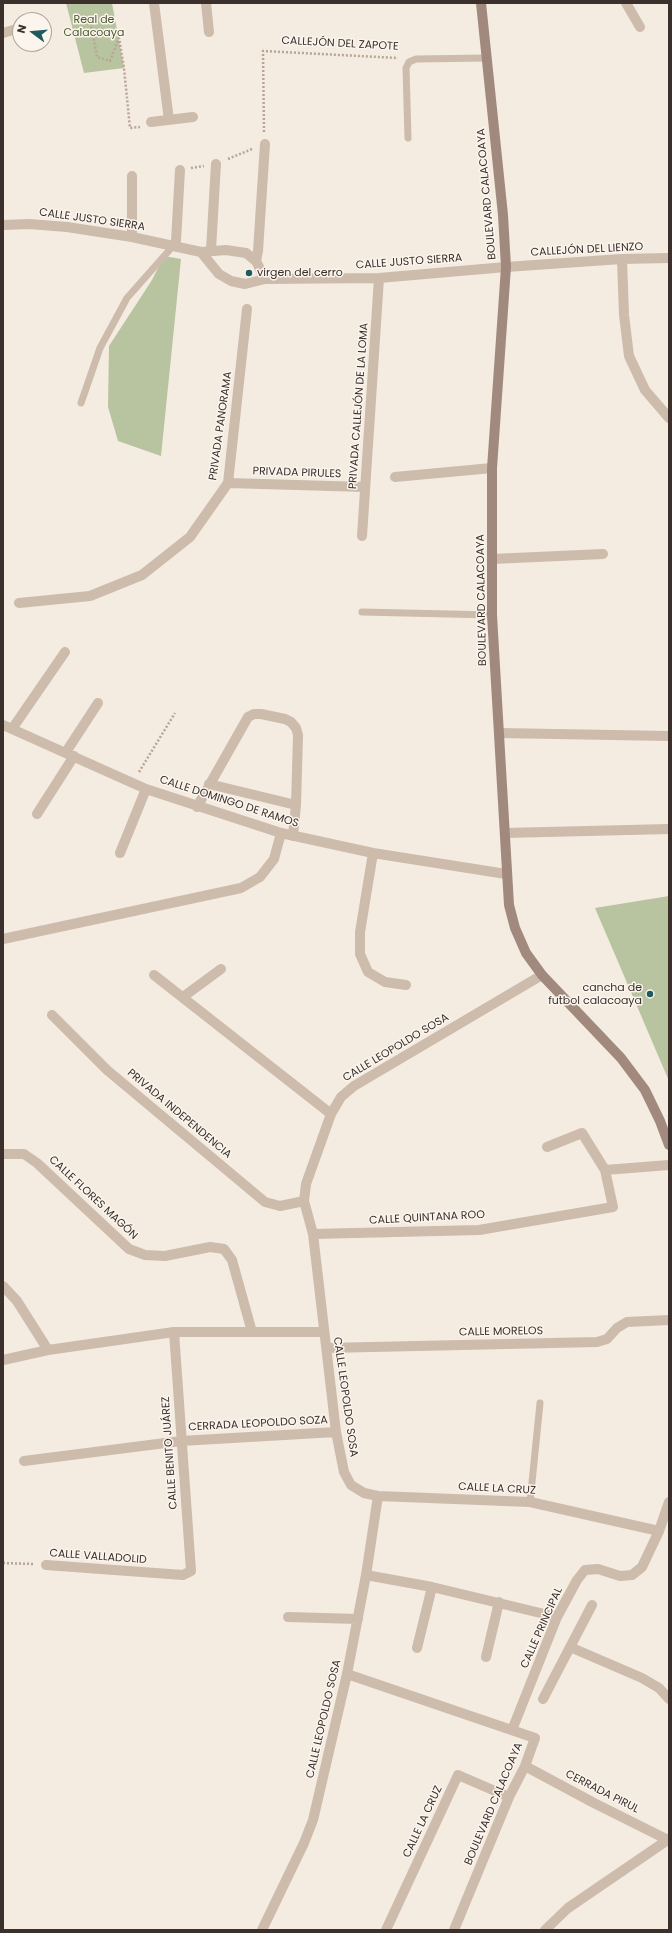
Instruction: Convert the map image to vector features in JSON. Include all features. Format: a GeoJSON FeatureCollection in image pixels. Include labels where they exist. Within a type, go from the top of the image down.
{"type":"FeatureCollection","features":[{"type":"Feature","properties":{"kind":"street"},"geometry":{"type":"LineString","coordinates":[[154,3],[169,120]]}},
{"type":"Feature","properties":{"kind":"street"},"geometry":{"type":"LineString","coordinates":[[206,3],[209,32]]}},
{"type":"Feature","properties":{"kind":"street","name":"BOULEVARD CALACOAYA"},"geometry":{"type":"LineString","coordinates":[[481,3],[503,214],[506,267],[492,468],[492,615],[509,905],[515,928],[526,953],[542,976],[621,1058],[645,1090],[660,1121],[669,1145]]}},
{"type":"Feature","properties":{"kind":"street"},"geometry":{"type":"LineString","coordinates":[[626,3],[640,27]]}},
{"type":"Feature","properties":{"kind":"street"},"geometry":{"type":"LineString","coordinates":[[146,124],[193,117]]}},
{"type":"Feature","properties":{"kind":"street"},"geometry":{"type":"LineString","coordinates":[[265,144],[256,262],[265,280]]}},
{"type":"Feature","properties":{"kind":"street"},"geometry":{"type":"LineString","coordinates":[[206,251],[216,164]]}},
{"type":"Feature","properties":{"kind":"street"},"geometry":{"type":"LineString","coordinates":[[173,246],[176,241],[180,170]]}},
{"type":"Feature","properties":{"kind":"street"},"geometry":{"type":"LineString","coordinates":[[132,176],[132,237]]}},
{"type":"Feature","properties":{"kind":"street","name":"CALLE JUSTO SIERRA"},"geometry":{"type":"LineString","coordinates":[[3,225],[29,224],[67,227],[132,237],[173,246],[206,251],[226,250],[246,253],[256,262]]}},
{"type":"Feature","properties":{"kind":"street","name":"CALLE JUSTO SIERRA"},"geometry":{"type":"LineString","coordinates":[[206,251],[219,274],[230,281],[245,284],[265,280],[379,278],[506,267]]}},
{"type":"Feature","properties":{"kind":"street","name":"CALLEJÓN DEL LIENZO"},"geometry":{"type":"LineString","coordinates":[[506,267],[622,259],[669,258]]}},
{"type":"Feature","properties":{"kind":"street"},"geometry":{"type":"LineString","coordinates":[[622,259],[624,315],[630,356],[645,390],[669,418]]}},
{"type":"Feature","properties":{"kind":"street","name":"PRIVADA CALLEJÓN DE LA LOMA"},"geometry":{"type":"LineString","coordinates":[[362,536],[379,278]]}},
{"type":"Feature","properties":{"kind":"street","name":"PRIVADA PANORAMA"},"geometry":{"type":"LineString","coordinates":[[19,603],[90,596],[142,575],[190,538],[228,483],[247,309]]}},
{"type":"Feature","properties":{"kind":"street"},"geometry":{"type":"LineString","coordinates":[[395,477],[492,468]]}},
{"type":"Feature","properties":{"kind":"street","name":"PRIVADA PIRULES"},"geometry":{"type":"LineString","coordinates":[[228,483],[366,487]]}},
{"type":"Feature","properties":{"kind":"street"},"geometry":{"type":"LineString","coordinates":[[492,559],[603,554]]}},
{"type":"Feature","properties":{"kind":"street"},"geometry":{"type":"LineString","coordinates":[[7,727],[65,652]]}},
{"type":"Feature","properties":{"kind":"street"},"geometry":{"type":"LineString","coordinates":[[37,814],[98,703]]}},
{"type":"Feature","properties":{"kind":"street"},"geometry":{"type":"LineString","coordinates":[[197,807],[248,717],[254,714],[261,714],[284,719],[291,722],[296,728],[298,735],[296,805],[293,836]]}},
{"type":"Feature","properties":{"kind":"street","name":"CALLE DOMINGO DE RAMOS"},"geometry":{"type":"LineString","coordinates":[[7,727],[146,789],[281,834],[373,853],[506,874]]}},
{"type":"Feature","properties":{"kind":"street"},"geometry":{"type":"LineString","coordinates":[[499,732],[669,736]]}},
{"type":"Feature","properties":{"kind":"street"},"geometry":{"type":"LineString","coordinates":[[209,784],[296,805]]}},
{"type":"Feature","properties":{"kind":"street"},"geometry":{"type":"LineString","coordinates":[[120,853],[146,789]]}},
{"type":"Feature","properties":{"kind":"street"},"geometry":{"type":"LineString","coordinates":[[505,833],[669,829]]}},
{"type":"Feature","properties":{"kind":"street"},"geometry":{"type":"LineString","coordinates":[[3,940],[241,888],[260,877],[274,859],[281,834]]}},
{"type":"Feature","properties":{"kind":"street"},"geometry":{"type":"LineString","coordinates":[[373,853],[360,932],[360,954],[368,972],[385,982],[406,985]]}},
{"type":"Feature","properties":{"kind":"street"},"geometry":{"type":"LineString","coordinates":[[182,997],[221,969]]}},
{"type":"Feature","properties":{"kind":"street"},"geometry":{"type":"LineString","coordinates":[[154,975],[331,1114]]}},
{"type":"Feature","properties":{"kind":"street","name":"CALLE LEOPOLDO SOSA"},"geometry":{"type":"LineString","coordinates":[[262,1930],[304,1843],[313,1820],[347,1674],[366,1575],[378,1496],[364,1493],[351,1485],[344,1472],[336,1432],[313,1234],[304,1201],[306,1184],[331,1114],[341,1097],[354,1086],[542,976]]}},
{"type":"Feature","properties":{"kind":"street","name":"PRIVADA INDEPENDENCIA"},"geometry":{"type":"LineString","coordinates":[[52,1015],[107,1070],[265,1202],[280,1206],[304,1201]]}},
{"type":"Feature","properties":{"kind":"street"},"geometry":{"type":"LineString","coordinates":[[547,1147],[582,1133],[605,1170],[669,1165]]}},
{"type":"Feature","properties":{"kind":"street","name":"CALLE FLORES MAGÓN"},"geometry":{"type":"LineString","coordinates":[[3,1154],[24,1154],[37,1163],[129,1249],[145,1255],[165,1256],[210,1247],[224,1249],[232,1260],[252,1332]]}},
{"type":"Feature","properties":{"kind":"street","name":"CALLE QUINTANA ROO"},"geometry":{"type":"LineString","coordinates":[[313,1234],[479,1230],[613,1207],[605,1170]]}},
{"type":"Feature","properties":{"kind":"street"},"geometry":{"type":"LineString","coordinates":[[3,1286],[17,1301],[48,1350]]}},
{"type":"Feature","properties":{"kind":"street","name":"CALLE MORELOS"},"geometry":{"type":"LineString","coordinates":[[327,1348],[597,1342],[607,1339],[617,1328],[627,1322],[669,1320]]}},
{"type":"Feature","properties":{"kind":"street"},"geometry":{"type":"LineString","coordinates":[[3,1360],[48,1350],[174,1332],[324,1332]]}},
{"type":"Feature","properties":{"kind":"street","name":"CALLE BENITO JUÁREZ"},"geometry":{"type":"LineString","coordinates":[[174,1332],[191,1571]]}},
{"type":"Feature","properties":{"kind":"street","name":"CERRADA LEOPOLDO SOZA"},"geometry":{"type":"LineString","coordinates":[[24,1461],[181,1441],[336,1432]]}},
{"type":"Feature","properties":{"kind":"street","name":"CALLE LA CRUZ"},"geometry":{"type":"LineString","coordinates":[[378,1496],[530,1502],[659,1531]]}},
{"type":"Feature","properties":{"kind":"street","name":"CALLE PRINCIPAL"},"geometry":{"type":"LineString","coordinates":[[512,1730],[557,1617],[577,1580],[585,1570],[598,1569],[620,1576],[632,1575],[642,1567],[659,1531],[669,1502]]}},
{"type":"Feature","properties":{"kind":"street","name":"CALLE VALLADOLID"},"geometry":{"type":"LineString","coordinates":[[46,1565],[183,1575],[191,1571]]}},
{"type":"Feature","properties":{"kind":"street"},"geometry":{"type":"LineString","coordinates":[[366,1575],[432,1587],[557,1617]]}},
{"type":"Feature","properties":{"kind":"street"},"geometry":{"type":"LineString","coordinates":[[416,1648],[432,1587]]}},
{"type":"Feature","properties":{"kind":"street"},"geometry":{"type":"LineString","coordinates":[[486,1657],[498,1602]]}},
{"type":"Feature","properties":{"kind":"street"},"geometry":{"type":"LineString","coordinates":[[542,1699],[592,1604]]}},
{"type":"Feature","properties":{"kind":"street"},"geometry":{"type":"LineString","coordinates":[[288,1617],[358,1619]]}},
{"type":"Feature","properties":{"kind":"street"},"geometry":{"type":"LineString","coordinates":[[570,1647],[642,1678],[659,1688],[669,1699]]}},
{"type":"Feature","properties":{"kind":"street","name":"BOULEVARD CALACOAYA"},"geometry":{"type":"LineString","coordinates":[[347,1674],[535,1738],[525,1766],[509,1797],[454,1930]]}},
{"type":"Feature","properties":{"kind":"street","name":"CERRADA PIRUL"},"geometry":{"type":"LineString","coordinates":[[525,1766],[594,1803],[669,1839]]}},
{"type":"Feature","properties":{"kind":"street","name":"CALLE LA CRUZ"},"geometry":{"type":"LineString","coordinates":[[386,1930],[458,1775],[509,1797]]}},
{"type":"Feature","properties":{"kind":"street"},"geometry":{"type":"LineString","coordinates":[[545,1930],[568,1908],[669,1839]]}},
{"type":"Feature","properties":{"kind":"lane"},"geometry":{"type":"LineString","coordinates":[[416,59],[486,58]]}},
{"type":"Feature","properties":{"kind":"lane","name":"CALLEJÓN DEL ZAPOTE"},"geometry":{"type":"LineString","coordinates":[[408,138],[406,68],[409,62],[416,59]]}},
{"type":"Feature","properties":{"kind":"lane"},"geometry":{"type":"LineString","coordinates":[[81,402],[100,348],[127,298],[173,246]]}},
{"type":"Feature","properties":{"kind":"lane"},"geometry":{"type":"LineString","coordinates":[[362,612],[492,615]]}},
{"type":"Feature","properties":{"kind":"lane"},"geometry":{"type":"LineString","coordinates":[[530,1502],[540,1403]]}},
{"type":"Feature","properties":{"kind":"path"},"geometry":{"type":"LineString","coordinates":[[90,19],[98,57],[110,61],[119,38],[124,68],[130,128],[146,124]]}},
{"type":"Feature","properties":{"kind":"path","name":"CALLEJÓN DEL ZAPOTE"},"geometry":{"type":"LineString","coordinates":[[265,144],[263,51],[416,59]]}},
{"type":"Feature","properties":{"kind":"path"},"geometry":{"type":"LineString","coordinates":[[133,782],[176,713]]}},
{"type":"Feature","properties":{"kind":"path","name":"CALLE VALLADOLID"},"geometry":{"type":"LineString","coordinates":[[3,1563],[46,1565]]}},
{"type":"Feature","properties":{"kind":"green space","name":"Real de Calacoaya"},"geometry":{"type":"Polygon","coordinates":[[[66,3],[112,3],[124,68],[84,73],[66,3]]]}},
{"type":"Feature","properties":{"kind":"green space"},"geometry":{"type":"Polygon","coordinates":[[[164,256],[181,259],[161,456],[118,441],[108,407],[109,346],[152,280],[164,256]]]}},
{"type":"Feature","properties":{"kind":"green space","name":"cancha de futbol calacoaya"},"geometry":{"type":"Polygon","coordinates":[[[669,896],[669,1081],[595,908],[669,896]]]}},
{"type":"Feature","properties":{"kind":"place","name":"virgen del cerro"},"geometry":{"type":"Point","coordinates":[249,273]}},
{"type":"Feature","properties":{"kind":"place","name":"cancha de futbol calacoaya"},"geometry":{"type":"Point","coordinates":[650,994]}}]}
